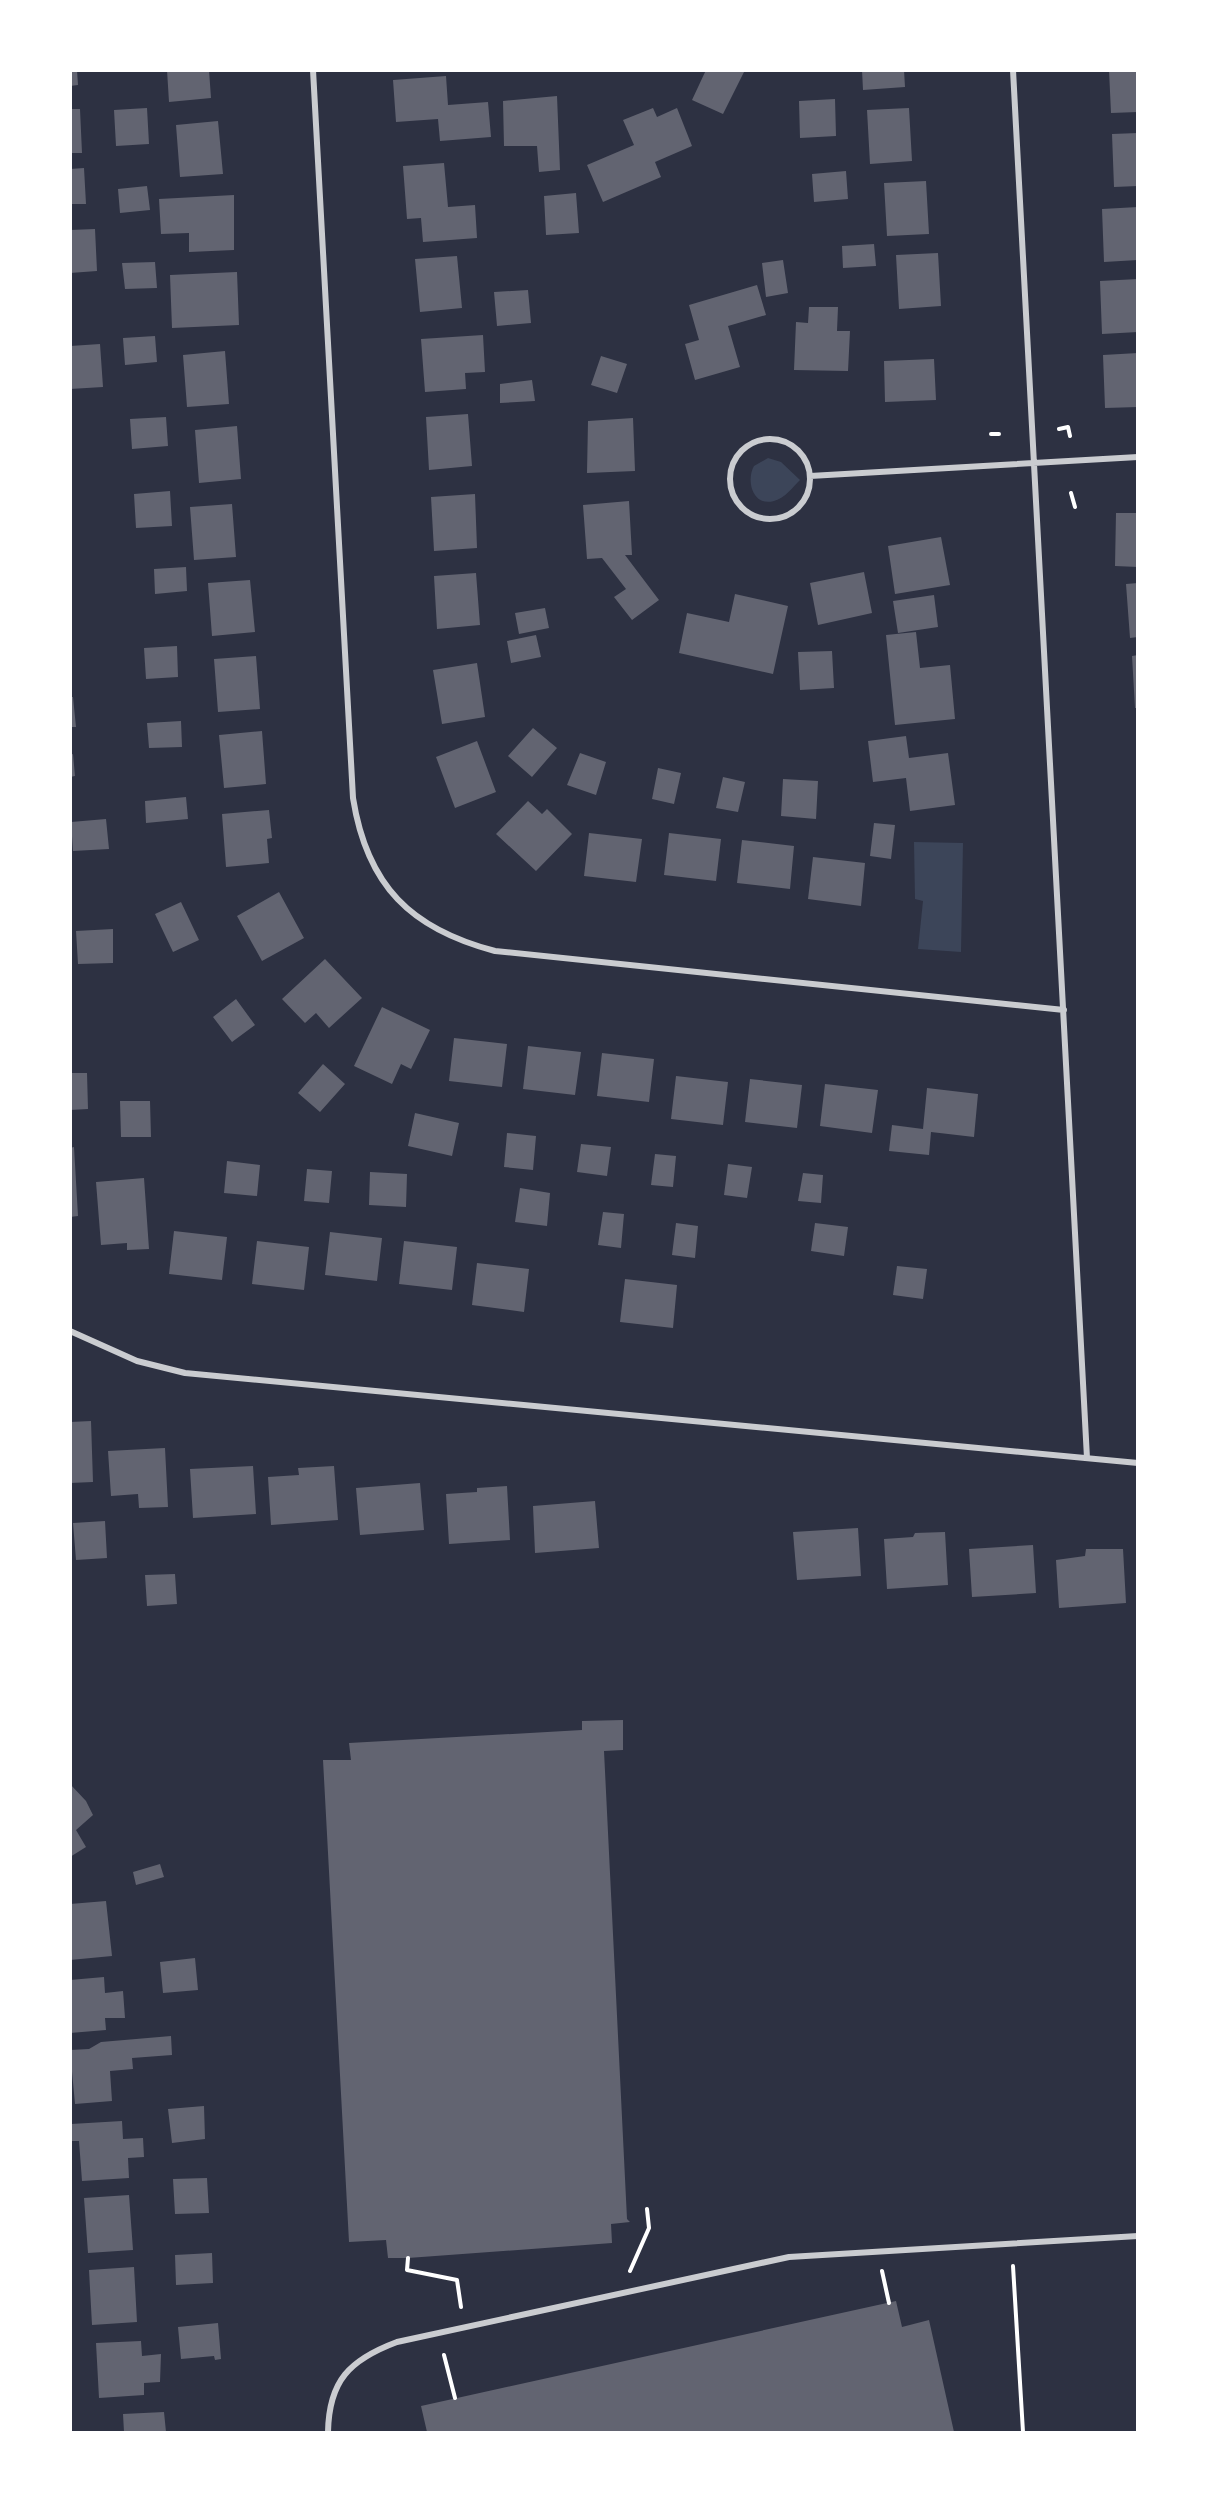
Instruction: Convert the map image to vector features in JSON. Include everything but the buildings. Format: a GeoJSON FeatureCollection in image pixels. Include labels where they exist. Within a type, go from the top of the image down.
{"type":"FeatureCollection","features":[{"type":"Feature","properties":{"kind":"street"},"geometry":{"type":"LineString","coordinates":[[314,70],[353,798],[364,847],[388,890],[404,908],[431,928],[462,942],[495,951],[1064,1010]]}},
{"type":"Feature","properties":{"kind":"street"},"geometry":{"type":"LineString","coordinates":[[1013,70],[1087,1458]]}},
{"type":"Feature","properties":{"kind":"street"},"geometry":{"type":"LineString","coordinates":[[765,439],[791,444],[807,464],[810,476],[803,501],[794,511],[768,519],[755,516],[744,509],[736,499],[731,487],[730,473],[738,455],[753,442],[765,439]]}},
{"type":"Feature","properties":{"kind":"street"},"geometry":{"type":"LineString","coordinates":[[810,476],[1035,461],[1137,457]]}},
{"type":"Feature","properties":{"kind":"street"},"geometry":{"type":"LineString","coordinates":[[70,1330],[137,1361],[185,1373],[1137,1463]]}},
{"type":"Feature","properties":{"kind":"street"},"geometry":{"type":"LineString","coordinates":[[328,2433],[330,2401],[341,2377],[366,2356],[397,2342],[789,2257],[1137,2236]]}},
{"type":"Feature","properties":{"kind":"path"},"geometry":{"type":"LineString","coordinates":[[1059,429],[1068,427],[1070,436]]}},
{"type":"Feature","properties":{"kind":"path"},"geometry":{"type":"LineString","coordinates":[[991,434],[999,434]]}},
{"type":"Feature","properties":{"kind":"path"},"geometry":{"type":"LineString","coordinates":[[1071,493],[1075,507]]}},
{"type":"Feature","properties":{"kind":"path"},"geometry":{"type":"LineString","coordinates":[[630,2271],[649,2228],[648,2209]]}},
{"type":"Feature","properties":{"kind":"path"},"geometry":{"type":"LineString","coordinates":[[408,2258],[407,2270],[458,2280],[461,2307]]}},
{"type":"Feature","properties":{"kind":"path"},"geometry":{"type":"LineString","coordinates":[[1013,2266],[1023,2433]]}},
{"type":"Feature","properties":{"kind":"path"},"geometry":{"type":"LineString","coordinates":[[882,2269],[889,2303]]}},
{"type":"Feature","properties":{"kind":"path"},"geometry":{"type":"LineString","coordinates":[[444,2355],[454,2398]]}},
{"type":"Feature","properties":{"kind":"shaded area"},"geometry":{"type":"Polygon","coordinates":[[[768,458],[781,462],[800,480],[782,497],[766,502],[756,496],[751,485],[751,478],[754,466],[768,458]]]}},
{"type":"Feature","properties":{"kind":"shaded area"},"geometry":{"type":"Polygon","coordinates":[[[914,842],[963,843],[961,952],[918,949],[923,901],[915,899],[914,842]]]}}]}
